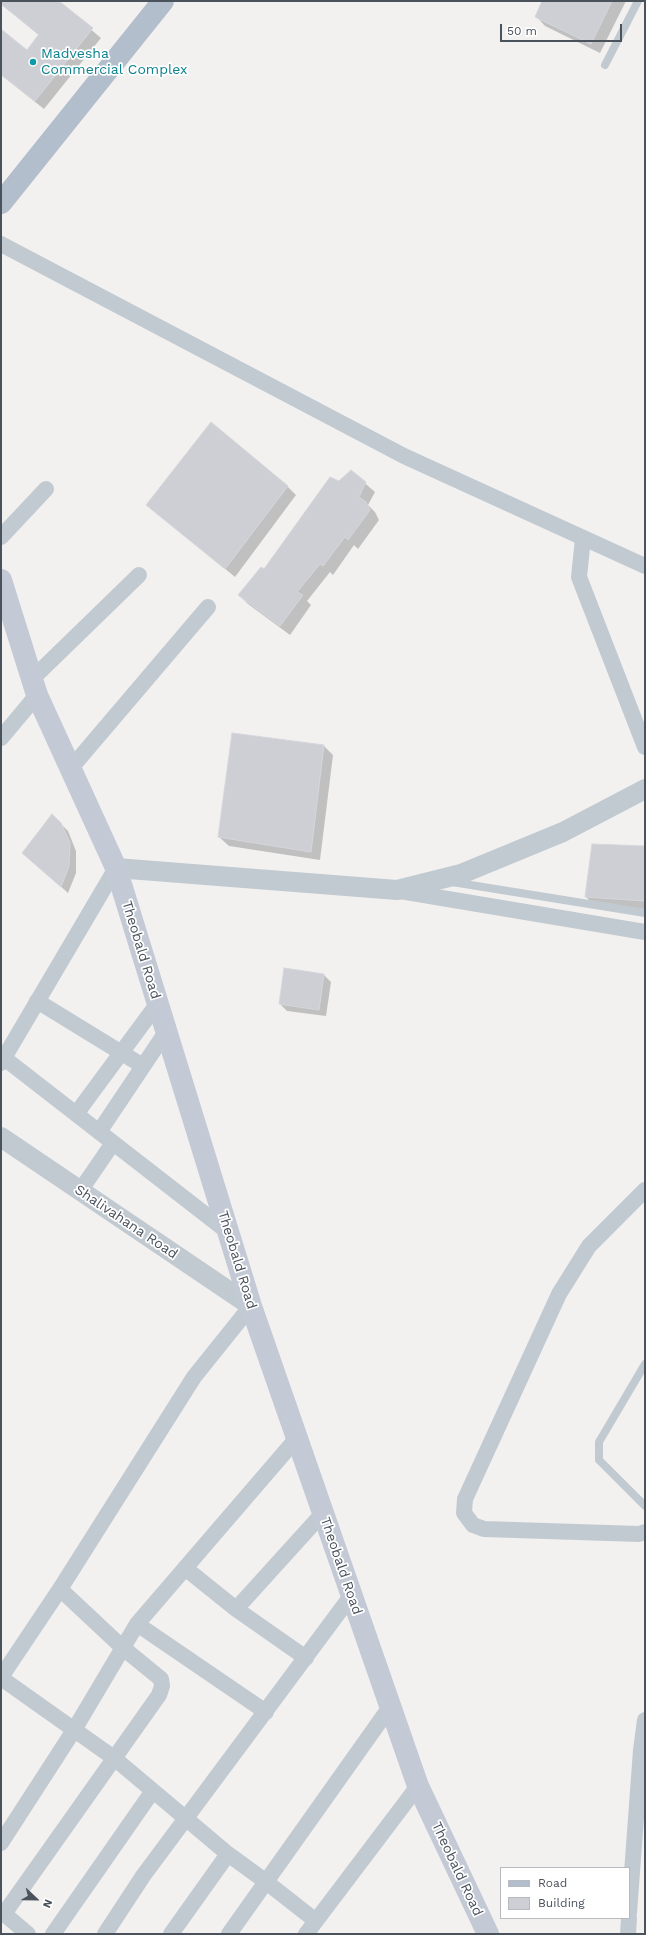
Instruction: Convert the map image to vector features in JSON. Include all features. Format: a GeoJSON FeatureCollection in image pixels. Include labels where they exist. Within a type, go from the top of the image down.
{"type":"FeatureCollection","features":[{"type":"Feature","properties":{"kind":"main road"},"geometry":{"type":"LineString","coordinates":[[1,203],[163,1]]}},
{"type":"Feature","properties":{"kind":"main road","name":"Theobald Road"},"geometry":{"type":"LineString","coordinates":[[1,580],[35,687],[116,868],[251,1306],[418,1786],[488,1934]]}},
{"type":"Feature","properties":{"kind":"street"},"geometry":{"type":"LineString","coordinates":[[1,244],[404,456],[645,566]]}},
{"type":"Feature","properties":{"kind":"street"},"geometry":{"type":"LineString","coordinates":[[1,537],[46,489]]}},
{"type":"Feature","properties":{"kind":"street"},"geometry":{"type":"LineString","coordinates":[[583,538],[580,577],[645,747]]}},
{"type":"Feature","properties":{"kind":"street"},"geometry":{"type":"LineString","coordinates":[[1,738],[35,687],[139,575]]}},
{"type":"Feature","properties":{"kind":"street"},"geometry":{"type":"LineString","coordinates":[[70,768],[208,607]]}},
{"type":"Feature","properties":{"kind":"street"},"geometry":{"type":"LineString","coordinates":[[397,890],[461,874],[563,832],[645,789]]}},
{"type":"Feature","properties":{"kind":"street"},"geometry":{"type":"LineString","coordinates":[[228,1232],[76,1114],[2,1061],[116,868],[397,890],[645,932]]}},
{"type":"Feature","properties":{"kind":"street"},"geometry":{"type":"LineString","coordinates":[[38,1001],[143,1066]]}},
{"type":"Feature","properties":{"kind":"street"},"geometry":{"type":"LineString","coordinates":[[76,1114],[158,1003]]}},
{"type":"Feature","properties":{"kind":"street"},"geometry":{"type":"LineString","coordinates":[[99,1132],[166,1032]]}},
{"type":"Feature","properties":{"kind":"street","name":"Shalivahana Road"},"geometry":{"type":"LineString","coordinates":[[1,1137],[251,1306]]}},
{"type":"Feature","properties":{"kind":"street"},"geometry":{"type":"LineString","coordinates":[[80,1191],[113,1143]]}},
{"type":"Feature","properties":{"kind":"street"},"geometry":{"type":"LineString","coordinates":[[645,1190],[589,1246],[559,1294],[465,1499],[464,1513],[473,1525],[484,1529],[638,1534],[645,1532]]}},
{"type":"Feature","properties":{"kind":"street"},"geometry":{"type":"LineString","coordinates":[[251,1306],[194,1377],[60,1589],[3,1671],[74,1730],[114,1758],[152,1792],[228,1854],[316,1921]]}},
{"type":"Feature","properties":{"kind":"street"},"geometry":{"type":"LineString","coordinates":[[1,1843],[74,1730],[137,1624],[297,1438]]}},
{"type":"Feature","properties":{"kind":"street"},"geometry":{"type":"LineString","coordinates":[[236,1609],[323,1514]]}},
{"type":"Feature","properties":{"kind":"street"},"geometry":{"type":"LineString","coordinates":[[185,1568],[236,1609],[306,1658]]}},
{"type":"Feature","properties":{"kind":"street"},"geometry":{"type":"LineString","coordinates":[[28,1934],[2,1912],[159,1696],[162,1686],[161,1679],[123,1648],[60,1589]]}},
{"type":"Feature","properties":{"kind":"street"},"geometry":{"type":"LineString","coordinates":[[105,1934],[143,1876],[351,1596]]}},
{"type":"Feature","properties":{"kind":"street"},"geometry":{"type":"LineString","coordinates":[[137,1624],[266,1712]]}},
{"type":"Feature","properties":{"kind":"street"},"geometry":{"type":"LineString","coordinates":[[229,1934],[265,1881],[390,1707]]}},
{"type":"Feature","properties":{"kind":"street"},"geometry":{"type":"LineString","coordinates":[[630,1899],[641,1750],[645,1720]]}},
{"type":"Feature","properties":{"kind":"street"},"geometry":{"type":"LineString","coordinates":[[306,1934],[418,1786]]}},
{"type":"Feature","properties":{"kind":"street"},"geometry":{"type":"LineString","coordinates":[[52,1934],[152,1792]]}},
{"type":"Feature","properties":{"kind":"street"},"geometry":{"type":"LineString","coordinates":[[171,1934],[228,1854]]}},
{"type":"Feature","properties":{"kind":"street"},"geometry":{"type":"LineString","coordinates":[[628,1934],[629,1919]]}},
{"type":"Feature","properties":{"kind":"lane"},"geometry":{"type":"LineString","coordinates":[[605,65],[638,1]]}},
{"type":"Feature","properties":{"kind":"lane"},"geometry":{"type":"LineString","coordinates":[[437,880],[645,913]]}},
{"type":"Feature","properties":{"kind":"lane"},"geometry":{"type":"LineString","coordinates":[[645,1364],[599,1442],[599,1460],[645,1506]]}},
{"type":"Feature","properties":{"kind":"building","name":"Madvesha Commercial Complex"},"geometry":{"type":"Polygon","coordinates":[[[1,1],[59,1],[93,28],[35,101],[1,74],[1,29],[27,50],[39,34],[1,4],[1,1]]]}},
{"type":"Feature","properties":{"kind":"building"},"geometry":{"type":"Polygon","coordinates":[[[542,1],[612,1],[591,44],[535,17],[542,1]]]}},
{"type":"Feature","properties":{"kind":"building"},"geometry":{"type":"Polygon","coordinates":[[[211,422],[288,486],[225,569],[146,505],[211,422]]]}},
{"type":"Feature","properties":{"kind":"building"},"geometry":{"type":"Polygon","coordinates":[[[351,470],[366,482],[359,497],[366,502],[370,510],[348,540],[345,537],[323,566],[320,564],[297,592],[303,595],[280,626],[238,595],[261,567],[264,569],[330,477],[339,481],[351,470]]]}},
{"type":"Feature","properties":{"kind":"building"},"geometry":{"type":"Polygon","coordinates":[[[232,733],[324,745],[311,852],[218,837],[232,733]]]}},
{"type":"Feature","properties":{"kind":"building"},"geometry":{"type":"Polygon","coordinates":[[[52,814],[61,823],[70,843],[69,866],[61,887],[22,853],[52,814]]]}},
{"type":"Feature","properties":{"kind":"building"},"geometry":{"type":"Polygon","coordinates":[[[592,844],[645,846],[645,901],[585,897],[592,844]]]}},
{"type":"Feature","properties":{"kind":"building"},"geometry":{"type":"Polygon","coordinates":[[[284,968],[324,974],[319,1010],[279,1004],[284,968]]]}},
{"type":"Feature","properties":{"kind":"place","name":"Madvesha Commercial Complex"},"geometry":{"type":"Point","coordinates":[33,62]}}]}
